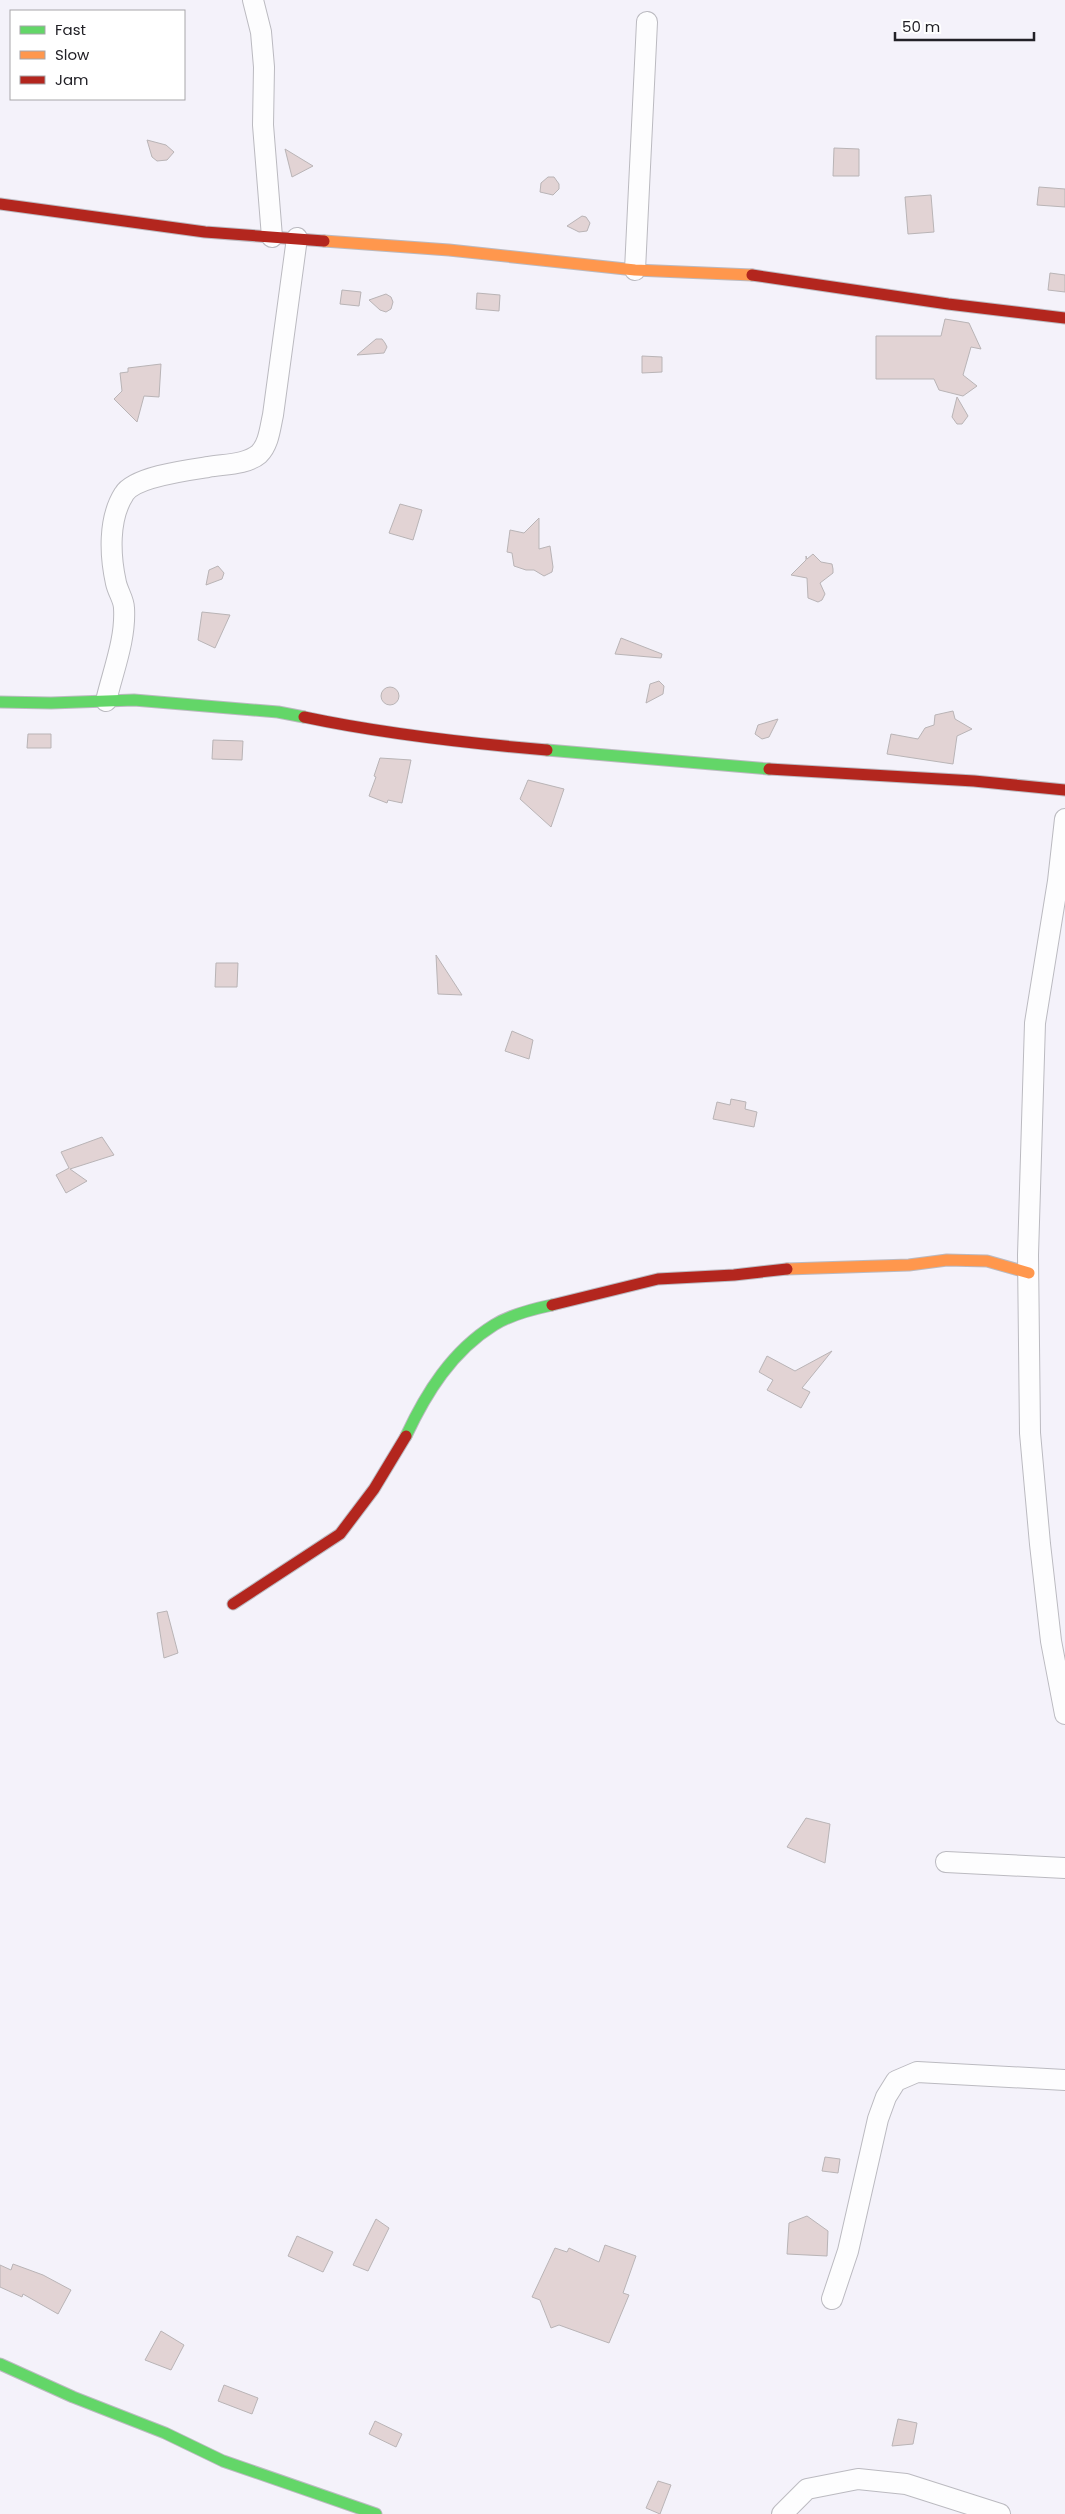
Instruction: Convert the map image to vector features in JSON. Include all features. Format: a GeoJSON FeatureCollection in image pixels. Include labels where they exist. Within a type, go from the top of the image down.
{"type":"FeatureCollection","features":[{"type":"Feature","properties":{"kind":"street"},"geometry":{"type":"LineString","coordinates":[[253,0],[261,32],[264,67],[263,125],[272,237]]}},
{"type":"Feature","properties":{"kind":"street"},"geometry":{"type":"LineString","coordinates":[[635,270],[647,22]]}},
{"type":"Feature","properties":{"kind":"street"},"geometry":{"type":"LineString","coordinates":[[0,204],[206,232],[449,250],[635,270],[763,276],[948,304],[1065,318]]}},
{"type":"Feature","properties":{"kind":"street"},"geometry":{"type":"LineString","coordinates":[[106,701],[124,630],[124,606],[116,584],[112,538],[116,513],[123,495],[131,486],[156,478],[237,463],[258,454],[268,441],[296,238]]}},
{"type":"Feature","properties":{"kind":"street"},"geometry":{"type":"LineString","coordinates":[[0,702],[134,700],[278,712],[365,730],[444,741],[822,773],[974,781],[1065,790]]}},
{"type":"Feature","properties":{"kind":"street"},"geometry":{"type":"LineString","coordinates":[[1065,819],[1058,881],[1035,1023],[1032,1081],[1029,1273],[1031,1443],[1051,1641],[1065,1714]]}},
{"type":"Feature","properties":{"kind":"street"},"geometry":{"type":"LineString","coordinates":[[233,1604],[340,1534],[374,1489],[402,1443],[422,1402],[454,1358],[494,1325],[534,1309],[658,1279],[734,1275],[806,1267],[909,1265],[947,1260],[987,1261],[1029,1273]]}},
{"type":"Feature","properties":{"kind":"street"},"geometry":{"type":"LineString","coordinates":[[946,1862],[1065,1868]]}},
{"type":"Feature","properties":{"kind":"street"},"geometry":{"type":"LineString","coordinates":[[832,2300],[848,2250],[878,2119],[886,2097],[896,2081],[917,2072],[1065,2080]]}},
{"type":"Feature","properties":{"kind":"street"},"geometry":{"type":"LineString","coordinates":[[0,2364],[74,2397],[166,2433],[223,2460],[376,2514]]}},
{"type":"Feature","properties":{"kind":"street"},"geometry":{"type":"LineString","coordinates":[[782,2514],[807,2490],[858,2478],[906,2484],[1000,2514]]}},
{"type":"Feature","properties":{"kind":"building"},"geometry":{"type":"Polygon","coordinates":[[[147,140],[166,145],[174,152],[167,160],[157,161],[152,157],[147,140]]]}},
{"type":"Feature","properties":{"kind":"building"},"geometry":{"type":"Polygon","coordinates":[[[834,148],[859,149],[859,176],[833,176],[834,148]]]}},
{"type":"Feature","properties":{"kind":"building"},"geometry":{"type":"Polygon","coordinates":[[[285,149],[313,166],[292,177],[285,149]]]}},
{"type":"Feature","properties":{"kind":"building"},"geometry":{"type":"Polygon","coordinates":[[[548,177],[554,177],[559,184],[559,189],[553,195],[540,192],[541,183],[548,177]]]}},
{"type":"Feature","properties":{"kind":"building"},"geometry":{"type":"Polygon","coordinates":[[[1039,187],[1065,189],[1065,207],[1037,205],[1039,187]]]}},
{"type":"Feature","properties":{"kind":"building"},"geometry":{"type":"Polygon","coordinates":[[[931,195],[934,232],[908,234],[905,197],[931,195]]]}},
{"type":"Feature","properties":{"kind":"building"},"geometry":{"type":"Polygon","coordinates":[[[582,216],[586,217],[590,223],[587,231],[579,232],[567,226],[582,216]]]}},
{"type":"Feature","properties":{"kind":"building"},"geometry":{"type":"Polygon","coordinates":[[[1050,273],[1065,275],[1065,292],[1048,290],[1050,273]]]}},
{"type":"Feature","properties":{"kind":"building"},"geometry":{"type":"Polygon","coordinates":[[[342,290],[361,292],[359,306],[340,304],[342,290]]]}},
{"type":"Feature","properties":{"kind":"building"},"geometry":{"type":"Polygon","coordinates":[[[477,293],[500,295],[499,311],[476,309],[477,293]]]}},
{"type":"Feature","properties":{"kind":"building"},"geometry":{"type":"Polygon","coordinates":[[[386,294],[391,297],[393,302],[391,309],[386,312],[380,310],[369,300],[386,294]]]}},
{"type":"Feature","properties":{"kind":"building"},"geometry":{"type":"Polygon","coordinates":[[[945,319],[969,323],[981,349],[971,347],[963,375],[977,386],[963,396],[939,390],[934,379],[876,379],[876,336],[941,336],[945,319]]]}},
{"type":"Feature","properties":{"kind":"building"},"geometry":{"type":"Polygon","coordinates":[[[376,339],[382,339],[385,343],[387,347],[384,353],[357,355],[376,339]]]}},
{"type":"Feature","properties":{"kind":"building"},"geometry":{"type":"Polygon","coordinates":[[[642,356],[662,357],[662,372],[642,373],[642,356]]]}},
{"type":"Feature","properties":{"kind":"building"},"geometry":{"type":"Polygon","coordinates":[[[161,364],[159,397],[144,396],[137,422],[114,399],[122,391],[120,373],[128,372],[128,368],[161,364]]]}},
{"type":"Feature","properties":{"kind":"building"},"geometry":{"type":"Polygon","coordinates":[[[957,397],[968,416],[962,424],[957,424],[952,417],[957,397]]]}},
{"type":"Feature","properties":{"kind":"building"},"geometry":{"type":"Polygon","coordinates":[[[400,504],[422,510],[413,540],[389,533],[400,504]]]}},
{"type":"Feature","properties":{"kind":"building"},"geometry":{"type":"Polygon","coordinates":[[[539,518],[539,549],[550,546],[553,567],[552,572],[544,576],[534,570],[526,570],[514,566],[512,553],[507,552],[510,530],[524,533],[539,518]]]}},
{"type":"Feature","properties":{"kind":"building"},"geometry":{"type":"Polygon","coordinates":[[[813,554],[821,562],[832,564],[833,569],[833,573],[820,583],[825,594],[822,600],[818,602],[808,598],[807,578],[791,575],[806,560],[806,556],[807,559],[813,554]]]}},
{"type":"Feature","properties":{"kind":"building"},"geometry":{"type":"Polygon","coordinates":[[[218,566],[224,573],[222,579],[206,585],[209,570],[218,566]]]}},
{"type":"Feature","properties":{"kind":"building"},"geometry":{"type":"Polygon","coordinates":[[[202,612],[230,615],[215,648],[198,640],[202,612]]]}},
{"type":"Feature","properties":{"kind":"building"},"geometry":{"type":"Polygon","coordinates":[[[621,638],[662,654],[661,658],[615,654],[621,638]]]}},
{"type":"Feature","properties":{"kind":"building"},"geometry":{"type":"Polygon","coordinates":[[[659,681],[664,686],[663,694],[646,703],[650,684],[659,681]]]}},
{"type":"Feature","properties":{"kind":"building"},"geometry":{"type":"Polygon","coordinates":[[[390,687],[396,690],[399,696],[396,702],[390,705],[384,702],[381,696],[384,690],[390,687]]]}},
{"type":"Feature","properties":{"kind":"building"},"geometry":{"type":"Polygon","coordinates":[[[953,711],[955,719],[972,729],[957,736],[953,764],[887,754],[891,734],[918,739],[925,728],[934,725],[935,715],[953,711]]]}},
{"type":"Feature","properties":{"kind":"building"},"geometry":{"type":"Polygon","coordinates":[[[778,719],[769,737],[762,739],[755,734],[758,725],[778,719]]]}},
{"type":"Feature","properties":{"kind":"building"},"geometry":{"type":"Polygon","coordinates":[[[28,734],[51,734],[51,748],[27,748],[28,734]]]}},
{"type":"Feature","properties":{"kind":"building"},"geometry":{"type":"Polygon","coordinates":[[[213,740],[243,741],[242,760],[212,759],[213,740]]]}},
{"type":"Feature","properties":{"kind":"building"},"geometry":{"type":"Polygon","coordinates":[[[380,758],[411,760],[402,803],[388,800],[387,803],[369,796],[380,758]]]}},
{"type":"Feature","properties":{"kind":"building"},"geometry":{"type":"Polygon","coordinates":[[[528,780],[564,789],[551,827],[520,799],[528,780]]]}},
{"type":"Feature","properties":{"kind":"building"},"geometry":{"type":"Polygon","coordinates":[[[436,955],[462,995],[438,994],[436,955]]]}},
{"type":"Feature","properties":{"kind":"building"},"geometry":{"type":"Polygon","coordinates":[[[216,963],[238,963],[237,987],[215,987],[216,963]]]}},
{"type":"Feature","properties":{"kind":"building"},"geometry":{"type":"Polygon","coordinates":[[[512,1031],[533,1040],[529,1059],[505,1051],[512,1031]]]}},
{"type":"Feature","properties":{"kind":"building"},"geometry":{"type":"Polygon","coordinates":[[[731,1099],[746,1102],[745,1109],[757,1112],[754,1127],[713,1119],[717,1102],[730,1105],[731,1099]]]}},
{"type":"Feature","properties":{"kind":"building"},"geometry":{"type":"Polygon","coordinates":[[[102,1137],[114,1155],[70,1169],[87,1181],[66,1193],[56,1175],[69,1168],[61,1152],[102,1137]]]}},
{"type":"Feature","properties":{"kind":"building"},"geometry":{"type":"Polygon","coordinates":[[[832,1351],[802,1388],[810,1392],[801,1408],[767,1390],[773,1380],[759,1372],[767,1356],[795,1371],[832,1351]]]}},
{"type":"Feature","properties":{"kind":"building"},"geometry":{"type":"Polygon","coordinates":[[[167,1611],[178,1653],[164,1658],[157,1613],[167,1611]]]}},
{"type":"Feature","properties":{"kind":"building"},"geometry":{"type":"Polygon","coordinates":[[[806,1818],[830,1824],[825,1863],[787,1847],[806,1818]]]}},
{"type":"Feature","properties":{"kind":"building"},"geometry":{"type":"Polygon","coordinates":[[[825,2157],[840,2159],[838,2173],[822,2171],[825,2157]]]}},
{"type":"Feature","properties":{"kind":"building"},"geometry":{"type":"Polygon","coordinates":[[[807,2216],[828,2231],[827,2256],[787,2254],[789,2223],[807,2216]]]}},
{"type":"Feature","properties":{"kind":"building"},"geometry":{"type":"Polygon","coordinates":[[[376,2219],[389,2228],[368,2271],[353,2265],[376,2219]]]}},
{"type":"Feature","properties":{"kind":"building"},"geometry":{"type":"Polygon","coordinates":[[[297,2236],[333,2252],[323,2272],[288,2256],[297,2236]]]}},
{"type":"Feature","properties":{"kind":"building"},"geometry":{"type":"Polygon","coordinates":[[[605,2245],[636,2256],[623,2293],[629,2295],[609,2343],[559,2325],[551,2328],[540,2300],[532,2297],[555,2248],[567,2252],[569,2248],[599,2262],[605,2245]]]}},
{"type":"Feature","properties":{"kind":"building"},"geometry":{"type":"Polygon","coordinates":[[[13,2264],[43,2275],[71,2290],[58,2314],[23,2294],[22,2297],[0,2287],[0,2265],[11,2270],[13,2264]]]}},
{"type":"Feature","properties":{"kind":"building"},"geometry":{"type":"Polygon","coordinates":[[[161,2331],[184,2345],[171,2370],[145,2360],[161,2331]]]}},
{"type":"Feature","properties":{"kind":"building"},"geometry":{"type":"Polygon","coordinates":[[[224,2385],[258,2398],[252,2414],[218,2401],[224,2385]]]}},
{"type":"Feature","properties":{"kind":"building"},"geometry":{"type":"Polygon","coordinates":[[[898,2419],[917,2423],[913,2444],[892,2446],[898,2419]]]}},
{"type":"Feature","properties":{"kind":"building"},"geometry":{"type":"Polygon","coordinates":[[[375,2421],[402,2434],[396,2447],[369,2434],[375,2421]]]}},
{"type":"Feature","properties":{"kind":"building"},"geometry":{"type":"Polygon","coordinates":[[[658,2481],[671,2485],[660,2514],[646,2508],[658,2481]]]}},
{"type":"Feature","properties":{"kind":"traffic: fast"},"geometry":{"type":"LineString","coordinates":[[0,702],[51,703],[134,700],[278,712],[304,717]]}},
{"type":"Feature","properties":{"kind":"traffic: fast"},"geometry":{"type":"LineString","coordinates":[[547,750],[769,769]]}},
{"type":"Feature","properties":{"kind":"traffic: fast"},"geometry":{"type":"LineString","coordinates":[[406,1436],[422,1404],[442,1374],[465,1347],[500,1321],[537,1308],[552,1305]]}},
{"type":"Feature","properties":{"kind":"traffic: fast"},"geometry":{"type":"LineString","coordinates":[[0,2364],[73,2397],[165,2433],[223,2461],[376,2514]]}},
{"type":"Feature","properties":{"kind":"traffic: slow"},"geometry":{"type":"LineString","coordinates":[[324,241],[449,250],[635,270],[752,275]]}},
{"type":"Feature","properties":{"kind":"traffic: slow"},"geometry":{"type":"LineString","coordinates":[[787,1269],[909,1265],[947,1260],[987,1261],[1029,1273]]}},
{"type":"Feature","properties":{"kind":"traffic: jam"},"geometry":{"type":"LineString","coordinates":[[0,204],[205,232],[324,241]]}},
{"type":"Feature","properties":{"kind":"traffic: jam"},"geometry":{"type":"LineString","coordinates":[[752,275],[948,304],[1065,318]]}},
{"type":"Feature","properties":{"kind":"traffic: jam"},"geometry":{"type":"LineString","coordinates":[[304,717],[425,737],[547,750]]}},
{"type":"Feature","properties":{"kind":"traffic: jam"},"geometry":{"type":"LineString","coordinates":[[769,769],[974,781],[1065,790]]}},
{"type":"Feature","properties":{"kind":"traffic: jam"},"geometry":{"type":"LineString","coordinates":[[552,1305],[658,1279],[734,1275],[787,1269]]}},
{"type":"Feature","properties":{"kind":"traffic: jam"},"geometry":{"type":"LineString","coordinates":[[233,1604],[340,1534],[374,1489],[406,1436]]}}]}
